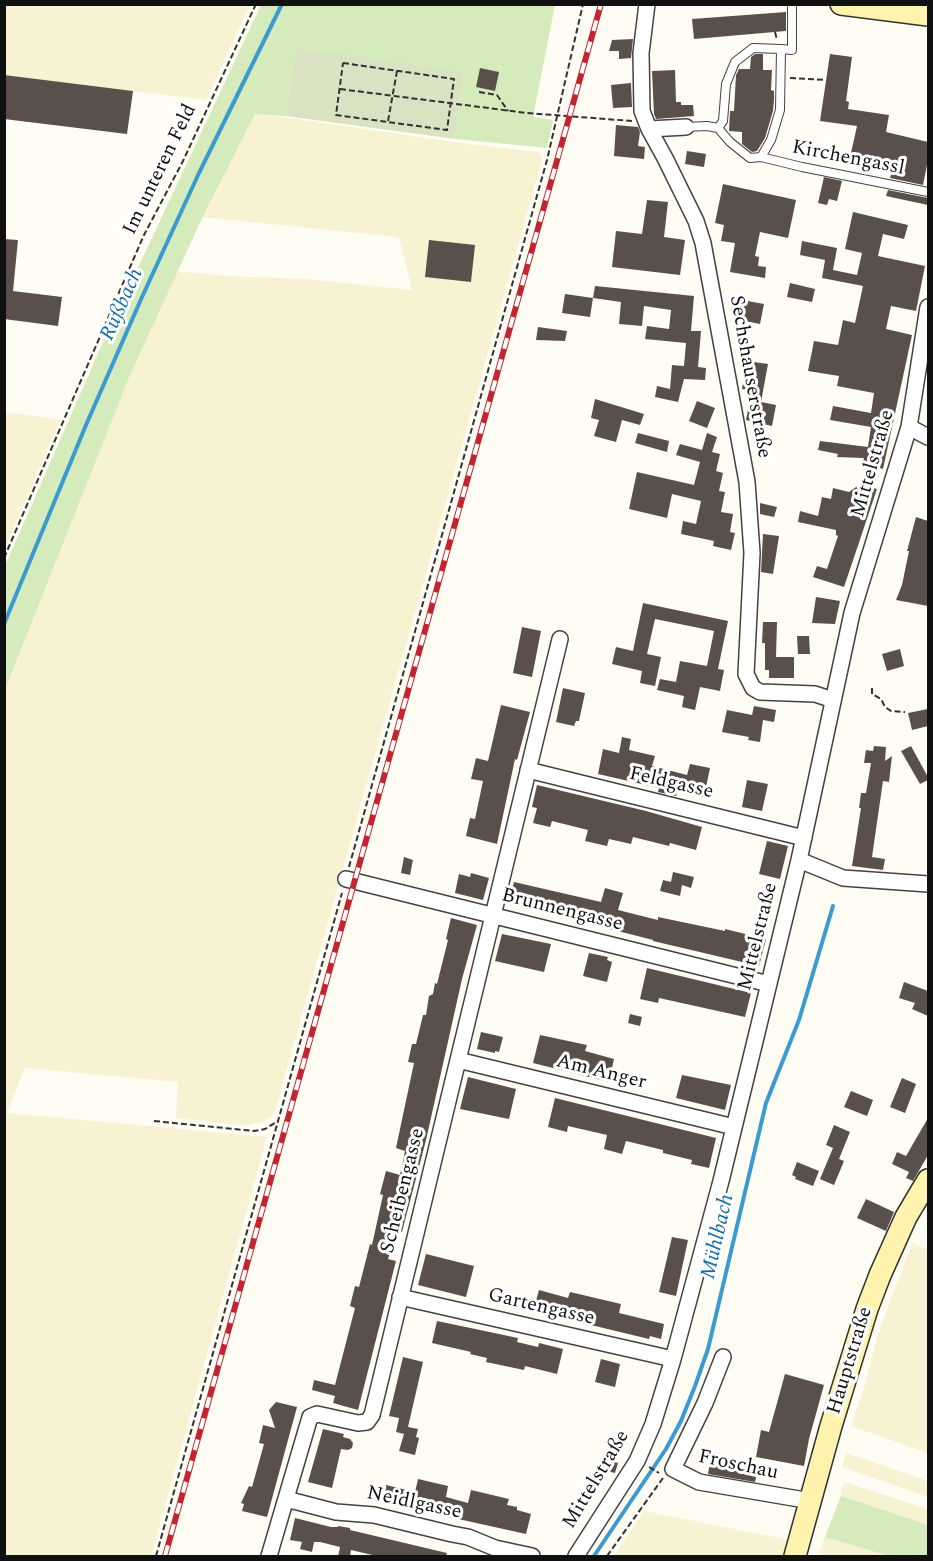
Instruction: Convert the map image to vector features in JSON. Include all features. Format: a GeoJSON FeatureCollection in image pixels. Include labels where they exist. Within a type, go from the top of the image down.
{"type":"FeatureCollection","features":[{"type":"Feature","properties":{"kind":"main road"},"geometry":{"type":"LineString","coordinates":[[841,4],[928,15]]}},
{"type":"Feature","properties":{"kind":"main road","name":"Hauptstraße"},"geometry":{"type":"LineString","coordinates":[[796,1554],[852,1354],[867,1309],[906,1217],[928,1180]]}},
{"type":"Feature","properties":{"kind":"street","name":"Sechshauserstraße"},"geometry":{"type":"LineString","coordinates":[[647,4],[641,53],[641,102],[646,125],[696,221],[706,255],[750,504],[752,570],[746,665],[749,682],[760,692],[815,694],[832,700]]}},
{"type":"Feature","properties":{"kind":"street"},"geometry":{"type":"LineString","coordinates":[[646,125],[686,127]]}},
{"type":"Feature","properties":{"kind":"street","name":"Mittelstraße"},"geometry":{"type":"LineString","coordinates":[[576,1557],[637,1461],[654,1424],[674,1359],[734,1127],[799,860],[852,613],[909,427],[928,307]]}},
{"type":"Feature","properties":{"kind":"street"},"geometry":{"type":"LineString","coordinates":[[909,427],[928,437]]}},
{"type":"Feature","properties":{"kind":"street","name":"Scheibengasse"},"geometry":{"type":"LineString","coordinates":[[270,1557],[310,1417],[317,1414],[358,1423],[367,1422],[372,1415],[560,639]]}},
{"type":"Feature","properties":{"kind":"street","name":"Feldgasse"},"geometry":{"type":"LineString","coordinates":[[528,770],[804,838]]}},
{"type":"Feature","properties":{"kind":"street"},"geometry":{"type":"LineString","coordinates":[[799,860],[850,879],[928,884]]}},
{"type":"Feature","properties":{"kind":"street","name":"Brunnengasse"},"geometry":{"type":"LineString","coordinates":[[346,879],[769,984]]}},
{"type":"Feature","properties":{"kind":"street","name":"Am Anger"},"geometry":{"type":"LineString","coordinates":[[458,1060],[734,1127]]}},
{"type":"Feature","properties":{"kind":"street","name":"Gartengasse"},"geometry":{"type":"LineString","coordinates":[[400,1297],[674,1359]]}},
{"type":"Feature","properties":{"kind":"street","name":"Froschau"},"geometry":{"type":"LineString","coordinates":[[723,1357],[705,1403],[673,1469],[699,1482],[811,1501]]}},
{"type":"Feature","properties":{"kind":"street","name":"Neidlgasse"},"geometry":{"type":"LineString","coordinates":[[286,1499],[336,1512],[361,1513],[468,1537],[495,1548],[532,1557]]}},
{"type":"Feature","properties":{"kind":"lane"},"geometry":{"type":"LineString","coordinates":[[686,127],[718,128],[723,121],[726,84],[735,62],[753,48],[792,50],[792,4]]}},
{"type":"Feature","properties":{"kind":"lane"},"geometry":{"type":"LineString","coordinates":[[761,157],[771,140],[780,110],[781,49]]}},
{"type":"Feature","properties":{"kind":"lane","name":"Kirchengassl"},"geometry":{"type":"LineString","coordinates":[[718,128],[742,153],[750,158],[761,157],[928,192]]}},
{"type":"Feature","properties":{"kind":"path","name":"Im unteren Feld"},"geometry":{"type":"LineString","coordinates":[[4,558],[144,235],[183,161],[256,4]]}},
{"type":"Feature","properties":{"kind":"path"},"geometry":{"type":"LineString","coordinates":[[156,1557],[547,160],[583,4]]}},
{"type":"Feature","properties":{"kind":"path"},"geometry":{"type":"LineString","coordinates":[[343,63],[397,71],[454,79],[447,130],[336,115],[343,63]]}},
{"type":"Feature","properties":{"kind":"path"},"geometry":{"type":"LineString","coordinates":[[388,122],[397,71]]}},
{"type":"Feature","properties":{"kind":"path"},"geometry":{"type":"LineString","coordinates":[[781,78],[826,80]]}},
{"type":"Feature","properties":{"kind":"path"},"geometry":{"type":"LineString","coordinates":[[340,89],[508,111],[633,121],[646,125]]}},
{"type":"Feature","properties":{"kind":"path"},"geometry":{"type":"LineString","coordinates":[[479,92],[497,94],[508,111]]}},
{"type":"Feature","properties":{"kind":"path"},"geometry":{"type":"LineString","coordinates":[[872,688],[872,694],[881,699],[885,707],[891,711],[905,712]]}},
{"type":"Feature","properties":{"kind":"path"},"geometry":{"type":"LineString","coordinates":[[154,1121],[254,1131],[265,1129],[278,1121]]}},
{"type":"Feature","properties":{"kind":"path"},"geometry":{"type":"LineString","coordinates":[[647,1466],[660,1474]]}},
{"type":"Feature","properties":{"kind":"path"},"geometry":{"type":"LineString","coordinates":[[607,1557],[662,1480]]}},
{"type":"Feature","properties":{"kind":"shaded area"},"geometry":{"type":"Polygon","coordinates":[[[5,5],[250,5],[206,100],[5,75],[5,5]]]}},
{"type":"Feature","properties":{"kind":"shaded area"},"geometry":{"type":"Polygon","coordinates":[[[255,113],[539,152],[542,160],[274,1114],[264,1121],[246,1126],[176,1118],[178,1082],[25,1068],[7,1113],[267,1137],[151,1556],[5,1556],[4,689],[130,375],[177,271],[226,276],[305,279],[412,290],[399,237],[202,217],[255,113]]]}},
{"type":"Feature","properties":{"kind":"shaded area"},"geometry":{"type":"Polygon","coordinates":[[[13,413],[60,420],[5,548],[5,414],[13,413]]]}},
{"type":"Feature","properties":{"kind":"shaded area"},"geometry":{"type":"Polygon","coordinates":[[[912,1243],[928,1250],[928,1453],[851,1426],[864,1389],[878,1334],[912,1243]]]}},
{"type":"Feature","properties":{"kind":"shaded area"},"geometry":{"type":"Polygon","coordinates":[[[846,1453],[928,1481],[928,1497],[842,1467],[846,1453]]]}},
{"type":"Feature","properties":{"kind":"shaded area"},"geometry":{"type":"Polygon","coordinates":[[[844,1482],[928,1509],[928,1525],[841,1496],[844,1482]]]}},
{"type":"Feature","properties":{"kind":"shaded area"},"geometry":{"type":"Polygon","coordinates":[[[644,1511],[789,1540],[785,1556],[614,1556],[644,1511]]]}},
{"type":"Feature","properties":{"kind":"shaded area"},"geometry":{"type":"Polygon","coordinates":[[[825,1537],[889,1556],[818,1556],[825,1537]]]}},
{"type":"Feature","properties":{"kind":"green space"},"geometry":{"type":"Polygon","coordinates":[[[261,5],[555,5],[533,117],[553,120],[547,148],[455,139],[464,71],[296,49],[285,116],[255,114],[205,212],[130,375],[5,689],[5,566],[99,351],[261,5]]]}},
{"type":"Feature","properties":{"kind":"green space"},"geometry":{"type":"Polygon","coordinates":[[[296,48],[464,71],[455,139],[285,116],[296,48]]]}},
{"type":"Feature","properties":{"kind":"green space"},"geometry":{"type":"Polygon","coordinates":[[[841,1496],[928,1525],[928,1556],[889,1556],[825,1537],[841,1496]]]}},
{"type":"Feature","properties":{"kind":"building"},"geometry":{"type":"Polygon","coordinates":[[[786,12],[786,31],[694,39],[692,19],[786,12]]]}},
{"type":"Feature","properties":{"kind":"building"},"geometry":{"type":"Polygon","coordinates":[[[633,39],[631,58],[619,59],[619,51],[609,51],[612,40],[633,39]]]}},
{"type":"Feature","properties":{"kind":"building"},"geometry":{"type":"Polygon","coordinates":[[[755,54],[763,54],[763,70],[772,70],[771,90],[774,91],[774,100],[765,138],[757,151],[752,152],[742,144],[742,132],[729,131],[730,111],[734,111],[736,75],[739,69],[750,69],[751,57],[755,54]]]}},
{"type":"Feature","properties":{"kind":"building"},"geometry":{"type":"Polygon","coordinates":[[[830,54],[852,57],[846,101],[849,102],[848,109],[889,115],[886,132],[928,142],[928,160],[923,185],[890,178],[892,171],[849,162],[857,126],[820,121],[830,54]]]}},
{"type":"Feature","properties":{"kind":"building"},"geometry":{"type":"Polygon","coordinates":[[[480,68],[499,72],[495,91],[476,87],[480,68]]]}},
{"type":"Feature","properties":{"kind":"building"},"geometry":{"type":"Polygon","coordinates":[[[675,70],[676,102],[681,102],[681,105],[693,105],[694,116],[656,119],[652,71],[675,70]]]}},
{"type":"Feature","properties":{"kind":"building"},"geometry":{"type":"Polygon","coordinates":[[[4,75],[133,91],[127,134],[4,119],[4,75]]]}},
{"type":"Feature","properties":{"kind":"building"},"geometry":{"type":"Polygon","coordinates":[[[631,83],[632,107],[613,108],[611,85],[631,83]]]}},
{"type":"Feature","properties":{"kind":"building"},"geometry":{"type":"Polygon","coordinates":[[[616,125],[638,127],[640,132],[638,146],[645,147],[644,159],[614,156],[616,125]]]}},
{"type":"Feature","properties":{"kind":"building"},"geometry":{"type":"Polygon","coordinates":[[[687,151],[706,154],[704,167],[685,164],[687,151]]]}},
{"type":"Feature","properties":{"kind":"building"},"geometry":{"type":"Polygon","coordinates":[[[824,177],[842,181],[837,201],[829,199],[827,205],[818,203],[824,177]]]}},
{"type":"Feature","properties":{"kind":"building"},"geometry":{"type":"Polygon","coordinates":[[[723,184],[796,200],[788,238],[760,232],[755,256],[759,257],[758,266],[766,267],[765,278],[730,272],[735,243],[721,241],[724,225],[715,223],[723,184]]]}},
{"type":"Feature","properties":{"kind":"building"},"geometry":{"type":"Polygon","coordinates":[[[888,190],[928,198],[928,205],[886,196],[888,190]]]}},
{"type":"Feature","properties":{"kind":"building"},"geometry":{"type":"Polygon","coordinates":[[[647,200],[668,202],[664,237],[685,240],[680,275],[612,267],[616,231],[642,234],[647,200]]]}},
{"type":"Feature","properties":{"kind":"building"},"geometry":{"type":"Polygon","coordinates":[[[853,212],[908,225],[904,239],[883,234],[878,256],[925,266],[916,311],[891,306],[886,329],[912,335],[883,469],[863,462],[864,458],[837,457],[838,454],[818,450],[820,441],[868,447],[871,427],[830,420],[833,406],[871,413],[874,393],[837,386],[839,376],[808,371],[814,341],[838,345],[843,320],[855,323],[863,286],[822,278],[825,260],[800,255],[802,241],[837,248],[833,270],[857,275],[862,253],[845,249],[853,212]]]}},
{"type":"Feature","properties":{"kind":"building"},"geometry":{"type":"Polygon","coordinates":[[[4,239],[18,240],[13,291],[62,297],[58,326],[4,319],[4,239]]]}},
{"type":"Feature","properties":{"kind":"building"},"geometry":{"type":"Polygon","coordinates":[[[429,240],[475,245],[471,282],[425,277],[429,240]]]}},
{"type":"Feature","properties":{"kind":"building"},"geometry":{"type":"Polygon","coordinates":[[[790,283],[815,289],[812,302],[787,297],[790,283]]]}},
{"type":"Feature","properties":{"kind":"building"},"geometry":{"type":"Polygon","coordinates":[[[595,286],[694,296],[691,331],[701,331],[698,367],[706,368],[705,380],[684,379],[678,402],[655,397],[657,386],[670,389],[672,365],[684,366],[686,343],[645,339],[647,326],[669,329],[671,310],[644,306],[642,326],[619,324],[621,302],[593,298],[595,286]]]}},
{"type":"Feature","properties":{"kind":"building"},"geometry":{"type":"Polygon","coordinates":[[[565,294],[593,298],[590,317],[562,313],[565,294]]]}},
{"type":"Feature","properties":{"kind":"building"},"geometry":{"type":"Polygon","coordinates":[[[737,299],[764,304],[760,324],[734,319],[737,299]]]}},
{"type":"Feature","properties":{"kind":"building"},"geometry":{"type":"Polygon","coordinates":[[[538,327],[567,331],[565,341],[536,340],[538,327]]]}},
{"type":"Feature","properties":{"kind":"building"},"geometry":{"type":"Polygon","coordinates":[[[747,361],[768,364],[761,402],[776,405],[772,426],[746,420],[752,391],[742,389],[747,361]]]}},
{"type":"Feature","properties":{"kind":"building"},"geometry":{"type":"Polygon","coordinates":[[[595,399],[644,414],[640,425],[622,420],[616,442],[594,436],[599,420],[591,418],[595,399]]]}},
{"type":"Feature","properties":{"kind":"building"},"geometry":{"type":"Polygon","coordinates":[[[697,401],[715,408],[707,428],[689,421],[697,401]]]}},
{"type":"Feature","properties":{"kind":"building"},"geometry":{"type":"Polygon","coordinates":[[[638,433],[669,441],[667,452],[635,443],[638,433]]]}},
{"type":"Feature","properties":{"kind":"building"},"geometry":{"type":"Polygon","coordinates":[[[707,433],[717,437],[712,452],[720,454],[716,471],[723,473],[719,491],[725,492],[721,512],[733,514],[730,532],[735,533],[731,550],[713,546],[714,541],[681,534],[683,521],[696,524],[701,501],[672,494],[667,518],[629,509],[637,472],[694,485],[700,462],[676,455],[680,444],[702,450],[707,433]]]}},
{"type":"Feature","properties":{"kind":"building"},"geometry":{"type":"Polygon","coordinates":[[[859,485],[877,489],[844,587],[813,577],[817,566],[827,569],[838,536],[836,530],[798,522],[800,511],[818,516],[822,497],[831,499],[833,488],[849,492],[859,485]]]}},
{"type":"Feature","properties":{"kind":"building"},"geometry":{"type":"Polygon","coordinates":[[[760,503],[777,507],[774,517],[760,514],[760,503]]]}},
{"type":"Feature","properties":{"kind":"building"},"geometry":{"type":"Polygon","coordinates":[[[916,517],[928,521],[928,606],[896,600],[902,585],[909,551],[907,551],[916,517]]]}},
{"type":"Feature","properties":{"kind":"building"},"geometry":{"type":"Polygon","coordinates":[[[763,534],[779,536],[773,574],[761,572],[763,534]]]}},
{"type":"Feature","properties":{"kind":"building"},"geometry":{"type":"Polygon","coordinates":[[[816,597],[840,601],[835,624],[812,623],[816,597]]]}},
{"type":"Feature","properties":{"kind":"building"},"geometry":{"type":"Polygon","coordinates":[[[643,603],[728,621],[718,669],[724,670],[720,691],[700,687],[695,710],[682,707],[684,696],[657,690],[660,679],[676,682],[680,661],[707,666],[714,631],[655,619],[647,654],[661,657],[655,686],[640,683],[642,671],[612,664],[616,647],[633,651],[643,603]]]}},
{"type":"Feature","properties":{"kind":"building"},"geometry":{"type":"Polygon","coordinates":[[[763,622],[777,622],[776,657],[794,657],[794,678],[769,678],[769,670],[765,670],[765,643],[762,643],[763,622]]]}},
{"type":"Feature","properties":{"kind":"building"},"geometry":{"type":"Polygon","coordinates":[[[522,627],[541,631],[532,677],[513,673],[522,627]]]}},
{"type":"Feature","properties":{"kind":"building"},"geometry":{"type":"Polygon","coordinates":[[[797,636],[809,636],[810,654],[798,654],[797,636]]]}},
{"type":"Feature","properties":{"kind":"building"},"geometry":{"type":"Polygon","coordinates":[[[900,649],[904,666],[887,671],[882,654],[900,649]]]}},
{"type":"Feature","properties":{"kind":"building"},"geometry":{"type":"Polygon","coordinates":[[[563,688],[585,693],[579,721],[576,721],[574,726],[556,722],[563,688]]]}},
{"type":"Feature","properties":{"kind":"building"},"geometry":{"type":"Polygon","coordinates":[[[501,705],[530,712],[517,760],[515,759],[497,844],[466,836],[470,818],[475,819],[483,781],[471,779],[476,758],[488,761],[501,705]]]}},
{"type":"Feature","properties":{"kind":"building"},"geometry":{"type":"Polygon","coordinates":[[[754,706],[776,710],[774,722],[763,720],[760,742],[748,740],[749,737],[722,732],[727,710],[752,715],[754,706]]]}},
{"type":"Feature","properties":{"kind":"building"},"geometry":{"type":"Polygon","coordinates":[[[928,709],[928,726],[912,730],[908,713],[928,709]]]}},
{"type":"Feature","properties":{"kind":"building"},"geometry":{"type":"Polygon","coordinates":[[[622,737],[631,739],[629,750],[655,756],[652,766],[687,775],[690,764],[710,768],[704,797],[677,792],[676,796],[658,792],[659,788],[598,774],[603,749],[619,753],[622,737]]]}},
{"type":"Feature","properties":{"kind":"building"},"geometry":{"type":"Polygon","coordinates":[[[874,746],[886,747],[885,761],[892,756],[889,782],[883,781],[872,857],[885,859],[883,870],[852,866],[861,808],[859,808],[861,793],[866,793],[871,763],[864,763],[866,750],[873,751],[874,746]]]}},
{"type":"Feature","properties":{"kind":"building"},"geometry":{"type":"Polygon","coordinates":[[[911,746],[928,777],[928,780],[920,784],[901,751],[911,746]]]}},
{"type":"Feature","properties":{"kind":"building"},"geometry":{"type":"Polygon","coordinates":[[[747,780],[768,784],[762,811],[742,807],[747,780]]]}},
{"type":"Feature","properties":{"kind":"building"},"geometry":{"type":"Polygon","coordinates":[[[537,785],[702,827],[696,850],[633,837],[631,844],[609,839],[607,846],[585,841],[588,830],[552,821],[550,827],[533,823],[537,808],[532,807],[537,785]]]}},
{"type":"Feature","properties":{"kind":"building"},"geometry":{"type":"Polygon","coordinates":[[[767,841],[788,846],[780,879],[759,874],[767,841]]]}},
{"type":"Feature","properties":{"kind":"building"},"geometry":{"type":"Polygon","coordinates":[[[404,857],[413,860],[410,875],[401,873],[404,857]]]}},
{"type":"Feature","properties":{"kind":"building"},"geometry":{"type":"Polygon","coordinates":[[[673,872],[694,877],[691,888],[682,885],[680,896],[660,891],[663,880],[671,882],[673,872]]]}},
{"type":"Feature","properties":{"kind":"building"},"geometry":{"type":"Polygon","coordinates":[[[471,873],[489,878],[483,900],[455,893],[459,874],[470,877],[471,873]]]}},
{"type":"Feature","properties":{"kind":"building"},"geometry":{"type":"Polygon","coordinates":[[[514,882],[601,902],[605,888],[623,893],[618,910],[658,920],[658,917],[766,939],[759,966],[508,903],[514,882]]]}},
{"type":"Feature","properties":{"kind":"building"},"geometry":{"type":"Polygon","coordinates":[[[451,918],[477,925],[402,1232],[397,1230],[388,1259],[396,1261],[358,1410],[333,1403],[335,1396],[312,1390],[314,1380],[335,1385],[355,1308],[350,1306],[355,1286],[359,1287],[370,1244],[372,1245],[386,1171],[400,1175],[405,1151],[396,1148],[414,1063],[408,1062],[412,1044],[416,1044],[423,1015],[426,1015],[429,996],[433,994],[435,983],[437,984],[451,918]]]}},
{"type":"Feature","properties":{"kind":"building"},"geometry":{"type":"Polygon","coordinates":[[[502,934],[551,944],[544,972],[495,961],[502,934]]]}},
{"type":"Feature","properties":{"kind":"building"},"geometry":{"type":"Polygon","coordinates":[[[589,953],[608,957],[607,960],[612,962],[607,982],[583,976],[589,953]]]}},
{"type":"Feature","properties":{"kind":"building"},"geometry":{"type":"Polygon","coordinates":[[[647,968],[751,993],[745,1017],[659,998],[658,1003],[640,999],[647,968]]]}},
{"type":"Feature","properties":{"kind":"building"},"geometry":{"type":"Polygon","coordinates":[[[904,982],[928,991],[928,1016],[912,1009],[915,1003],[899,998],[904,982]]]}},
{"type":"Feature","properties":{"kind":"building"},"geometry":{"type":"Polygon","coordinates":[[[630,1014],[642,1017],[640,1026],[628,1023],[630,1014]]]}},
{"type":"Feature","properties":{"kind":"building"},"geometry":{"type":"Polygon","coordinates":[[[481,1032],[503,1037],[499,1052],[477,1049],[481,1032]]]}},
{"type":"Feature","properties":{"kind":"building"},"geometry":{"type":"Polygon","coordinates":[[[540,1035],[587,1045],[585,1051],[614,1059],[609,1082],[533,1063],[540,1035]]]}},
{"type":"Feature","properties":{"kind":"building"},"geometry":{"type":"Polygon","coordinates":[[[682,1075],[731,1085],[725,1110],[676,1098],[682,1075]]]}},
{"type":"Feature","properties":{"kind":"building"},"geometry":{"type":"Polygon","coordinates":[[[468,1077],[516,1089],[509,1119],[460,1109],[468,1077]]]}},
{"type":"Feature","properties":{"kind":"building"},"geometry":{"type":"Polygon","coordinates":[[[902,1078],[916,1084],[905,1113],[890,1107],[902,1078]]]}},
{"type":"Feature","properties":{"kind":"building"},"geometry":{"type":"Polygon","coordinates":[[[851,1091],[873,1100],[867,1116],[844,1107],[851,1091]]]}},
{"type":"Feature","properties":{"kind":"building"},"geometry":{"type":"Polygon","coordinates":[[[555,1098],[716,1138],[709,1168],[691,1164],[692,1160],[663,1153],[663,1150],[626,1141],[622,1154],[604,1149],[607,1135],[568,1126],[567,1132],[548,1127],[555,1098]]]}},
{"type":"Feature","properties":{"kind":"building"},"geometry":{"type":"Polygon","coordinates":[[[928,1118],[928,1155],[913,1181],[906,1178],[909,1172],[892,1164],[897,1152],[906,1156],[928,1118]]]}},
{"type":"Feature","properties":{"kind":"building"},"geometry":{"type":"Polygon","coordinates":[[[834,1125],[850,1132],[839,1159],[844,1161],[834,1185],[820,1179],[833,1148],[826,1145],[834,1125]]]}},
{"type":"Feature","properties":{"kind":"building"},"geometry":{"type":"Polygon","coordinates":[[[797,1162],[819,1171],[813,1186],[795,1179],[796,1177],[792,1175],[797,1162]]]}},
{"type":"Feature","properties":{"kind":"building"},"geometry":{"type":"Polygon","coordinates":[[[866,1199],[894,1212],[886,1231],[857,1218],[866,1199]]]}},
{"type":"Feature","properties":{"kind":"building"},"geometry":{"type":"Polygon","coordinates":[[[672,1237],[688,1240],[676,1296],[659,1292],[672,1237]]]}},
{"type":"Feature","properties":{"kind":"building"},"geometry":{"type":"Polygon","coordinates":[[[426,1254],[474,1266],[466,1297],[418,1285],[426,1254]]]}},
{"type":"Feature","properties":{"kind":"building"},"geometry":{"type":"Polygon","coordinates":[[[539,1290],[568,1298],[570,1292],[621,1304],[619,1313],[664,1324],[661,1339],[650,1336],[649,1339],[533,1311],[539,1290]]]}},
{"type":"Feature","properties":{"kind":"building"},"geometry":{"type":"Polygon","coordinates":[[[437,1321],[518,1338],[517,1342],[538,1347],[539,1343],[563,1349],[557,1374],[525,1366],[524,1370],[486,1362],[487,1358],[470,1354],[471,1352],[432,1343],[437,1321]]]}},
{"type":"Feature","properties":{"kind":"building"},"geometry":{"type":"Polygon","coordinates":[[[403,1357],[423,1362],[408,1427],[418,1429],[416,1437],[419,1438],[415,1455],[399,1451],[404,1434],[396,1432],[399,1418],[389,1416],[403,1357]]]}},
{"type":"Feature","properties":{"kind":"building"},"geometry":{"type":"Polygon","coordinates":[[[601,1359],[620,1364],[615,1387],[595,1382],[601,1359]]]}},
{"type":"Feature","properties":{"kind":"building"},"geometry":{"type":"Polygon","coordinates":[[[785,1374],[824,1385],[804,1466],[756,1457],[761,1430],[769,1432],[785,1374]]]}},
{"type":"Feature","properties":{"kind":"building"},"geometry":{"type":"Polygon","coordinates":[[[276,1402],[297,1407],[267,1517],[242,1511],[244,1504],[241,1503],[249,1486],[252,1487],[264,1444],[259,1443],[263,1425],[275,1428],[269,1410],[276,1402]]]}},
{"type":"Feature","properties":{"kind":"building"},"geometry":{"type":"Polygon","coordinates":[[[323,1429],[344,1434],[343,1437],[350,1439],[353,1443],[352,1448],[348,1450],[341,1449],[332,1488],[308,1482],[323,1429]]]}},
{"type":"Feature","properties":{"kind":"building"},"geometry":{"type":"Polygon","coordinates":[[[711,1457],[759,1465],[755,1482],[708,1474],[711,1457]]]}},
{"type":"Feature","properties":{"kind":"building"},"geometry":{"type":"Polygon","coordinates":[[[601,1458],[618,1463],[615,1473],[598,1469],[601,1458]]]}},
{"type":"Feature","properties":{"kind":"building"},"geometry":{"type":"Polygon","coordinates":[[[418,1479],[448,1486],[446,1497],[468,1503],[471,1490],[509,1499],[507,1505],[531,1514],[526,1534],[386,1503],[386,1485],[415,1492],[418,1479]]]}},
{"type":"Feature","properties":{"kind":"building"},"geometry":{"type":"Polygon","coordinates":[[[295,1518],[331,1527],[350,1528],[350,1530],[447,1553],[446,1557],[381,1557],[351,1550],[350,1557],[338,1557],[340,1547],[320,1542],[314,1542],[312,1552],[300,1549],[302,1542],[290,1540],[295,1518]]]}},
{"type":"Feature","properties":{"kind":"waterway","name":"Rußbach"},"geometry":{"type":"LineString","coordinates":[[4,624],[86,425],[142,297],[199,173],[282,4]]}},
{"type":"Feature","properties":{"kind":"waterway","name":"Mühlbach"},"geometry":{"type":"LineString","coordinates":[[594,1556],[666,1449],[681,1421],[695,1386],[708,1349],[766,1103],[799,1020],[833,906]]}},
{"type":"Feature","properties":{"kind":"railway"},"geometry":{"type":"LineString","coordinates":[[165,1556],[601,4]]}}]}
